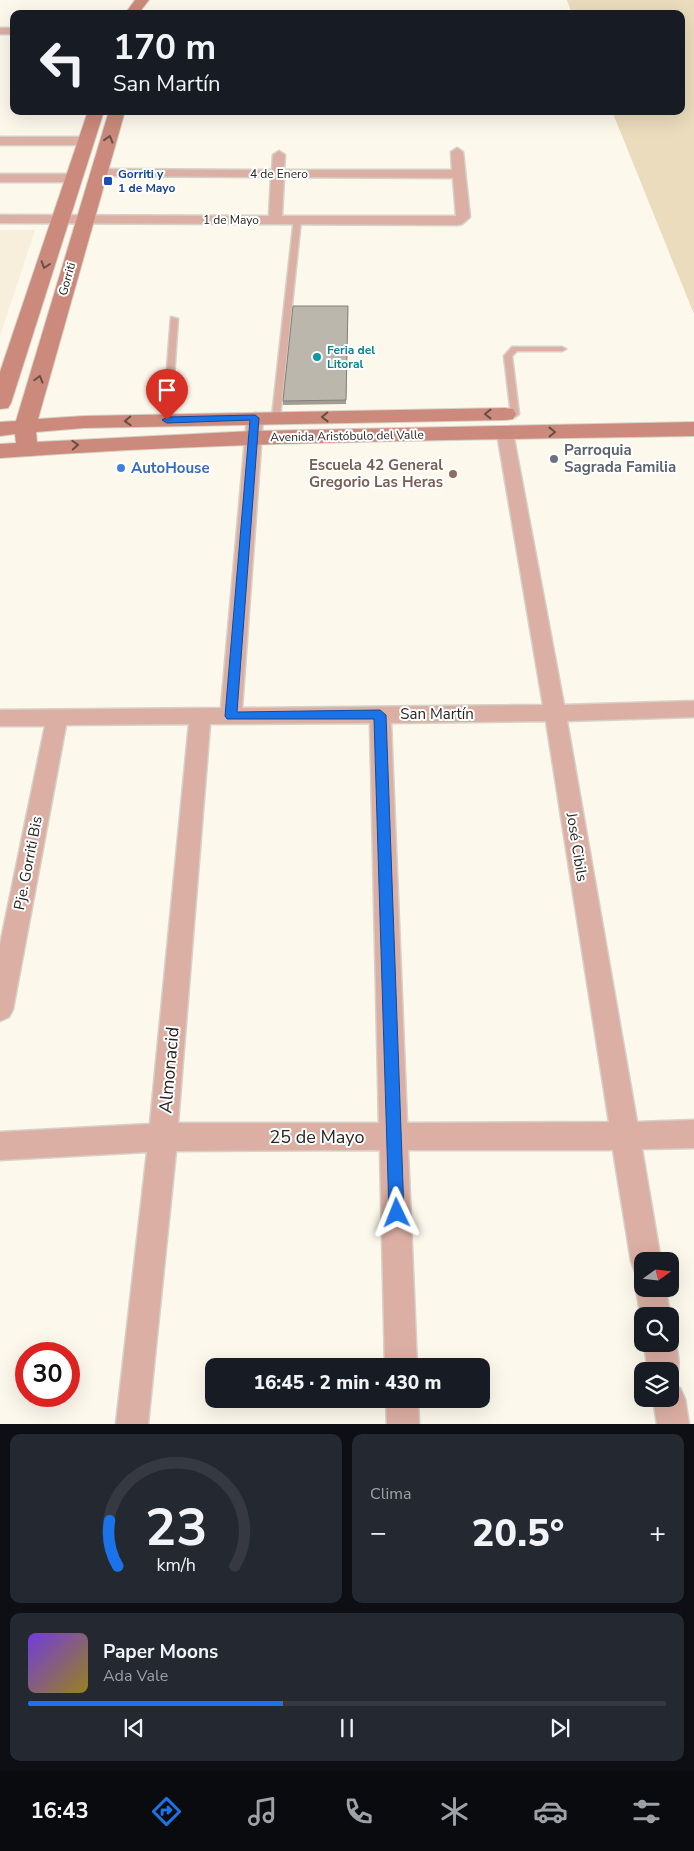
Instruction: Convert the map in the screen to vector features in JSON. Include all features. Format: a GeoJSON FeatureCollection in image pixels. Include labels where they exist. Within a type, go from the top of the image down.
{"type":"FeatureCollection","features":[{"type":"Feature","properties":{"kind":"main road"},"geometry":{"type":"LineString","coordinates":[[134,10],[142,0]]}},
{"type":"Feature","properties":{"kind":"main road","name":"Gorriti"},"geometry":{"type":"LineString","coordinates":[[0,404],[95,115]]}},
{"type":"Feature","properties":{"kind":"main road","name":"Gorriti"},"geometry":{"type":"LineString","coordinates":[[26,448],[25,426],[116,115]]}},
{"type":"Feature","properties":{"kind":"main road","name":"Avenida Aristóbulo del Valle"},"geometry":{"type":"LineString","coordinates":[[0,451],[261,424],[510,424],[694,410]]}},
{"type":"Feature","properties":{"kind":"main road","name":"Avenida Aristóbulo del Valle"},"geometry":{"type":"LineString","coordinates":[[0,429],[25,426],[167,420],[261,424],[510,424],[694,429]]}},
{"type":"Feature","properties":{"kind":"street"},"geometry":{"type":"LineString","coordinates":[[0,140],[87,141]]}},
{"type":"Feature","properties":{"kind":"street"},"geometry":{"type":"LineString","coordinates":[[457,152],[458,174]]}},
{"type":"Feature","properties":{"kind":"street"},"geometry":{"type":"LineString","coordinates":[[275,220],[280,155]]}},
{"type":"Feature","properties":{"kind":"street","name":"4 de Enero"},"geometry":{"type":"LineString","coordinates":[[99,173],[458,174]]}},
{"type":"Feature","properties":{"kind":"street","name":"1 de Mayo"},"geometry":{"type":"LineString","coordinates":[[0,219],[462,219],[458,174]]}},
{"type":"Feature","properties":{"kind":"street"},"geometry":{"type":"LineString","coordinates":[[0,178],[74,178]]}},
{"type":"Feature","properties":{"kind":"street"},"geometry":{"type":"LineString","coordinates":[[231,716],[261,424]]}},
{"type":"Feature","properties":{"kind":"street","name":"José Cibils"},"geometry":{"type":"LineString","coordinates":[[510,424],[555,713],[645,1252]]}},
{"type":"Feature","properties":{"kind":"street","name":"San Martín"},"geometry":{"type":"LineString","coordinates":[[0,718],[555,713],[694,709]]}},
{"type":"Feature","properties":{"kind":"street"},"geometry":{"type":"LineString","coordinates":[[380,715],[401,1358]]}},
{"type":"Feature","properties":{"kind":"street","name":"Almonacid"},"geometry":{"type":"LineString","coordinates":[[132,1424],[163,1137],[200,716]]}},
{"type":"Feature","properties":{"kind":"street","name":"Pje. Gorriti Bis"},"geometry":{"type":"LineString","coordinates":[[0,1009],[57,718]]}},
{"type":"Feature","properties":{"kind":"street","name":"25 de Mayo"},"geometry":{"type":"LineString","coordinates":[[0,1146],[163,1137],[626,1136],[694,1134]]}},
{"type":"Feature","properties":{"kind":"street"},"geometry":{"type":"LineString","coordinates":[[670,1407],[673,1424]]}},
{"type":"Feature","properties":{"kind":"street"},"geometry":{"type":"LineString","coordinates":[[402,1408],[403,1424]]}},
{"type":"Feature","properties":{"kind":"lane"},"geometry":{"type":"LineString","coordinates":[[261,424],[297,220]]}},
{"type":"Feature","properties":{"kind":"lane"},"geometry":{"type":"LineString","coordinates":[[167,420],[174,319]]}},
{"type":"Feature","properties":{"kind":"lane"},"geometry":{"type":"LineString","coordinates":[[510,424],[508,356],[515,349],[562,349]]}},
{"type":"Feature","properties":{"kind":"shaded area"},"geometry":{"type":"Polygon","coordinates":[[[567,0],[694,0],[694,314],[614,115],[685,115],[685,10],[571,10],[567,0]]]}},
{"type":"Feature","properties":{"kind":"shaded area"},"geometry":{"type":"Polygon","coordinates":[[[0,230],[35,230],[0,336],[0,230]]]}},
{"type":"Feature","properties":{"kind":"building","name":"Feria del Litoral"},"geometry":{"type":"Polygon","coordinates":[[[293,306],[348,306],[346,400],[283,401],[293,306]]]}},
{"type":"Feature","properties":{"kind":"place","name":"Gorriti y 1 de Mayo"},"geometry":{"type":"Point","coordinates":[108,181]}},
{"type":"Feature","properties":{"kind":"place","name":"Feria del Litoral"},"geometry":{"type":"Point","coordinates":[317,357]}},
{"type":"Feature","properties":{"kind":"place","name":"Parroquia Sagrada Familia"},"geometry":{"type":"Point","coordinates":[554,459]}},
{"type":"Feature","properties":{"kind":"place","name":"AutoHouse"},"geometry":{"type":"Point","coordinates":[121,468]}},
{"type":"Feature","properties":{"kind":"place","name":"Escuela 42 General Gregorio Las Heras"},"geometry":{"type":"Point","coordinates":[453,474]}},
{"type":"Feature","properties":{"kind":"route"},"geometry":{"type":"LineString","coordinates":[[167,420],[255,418],[231,716],[380,715],[397,1213]]}}]}
